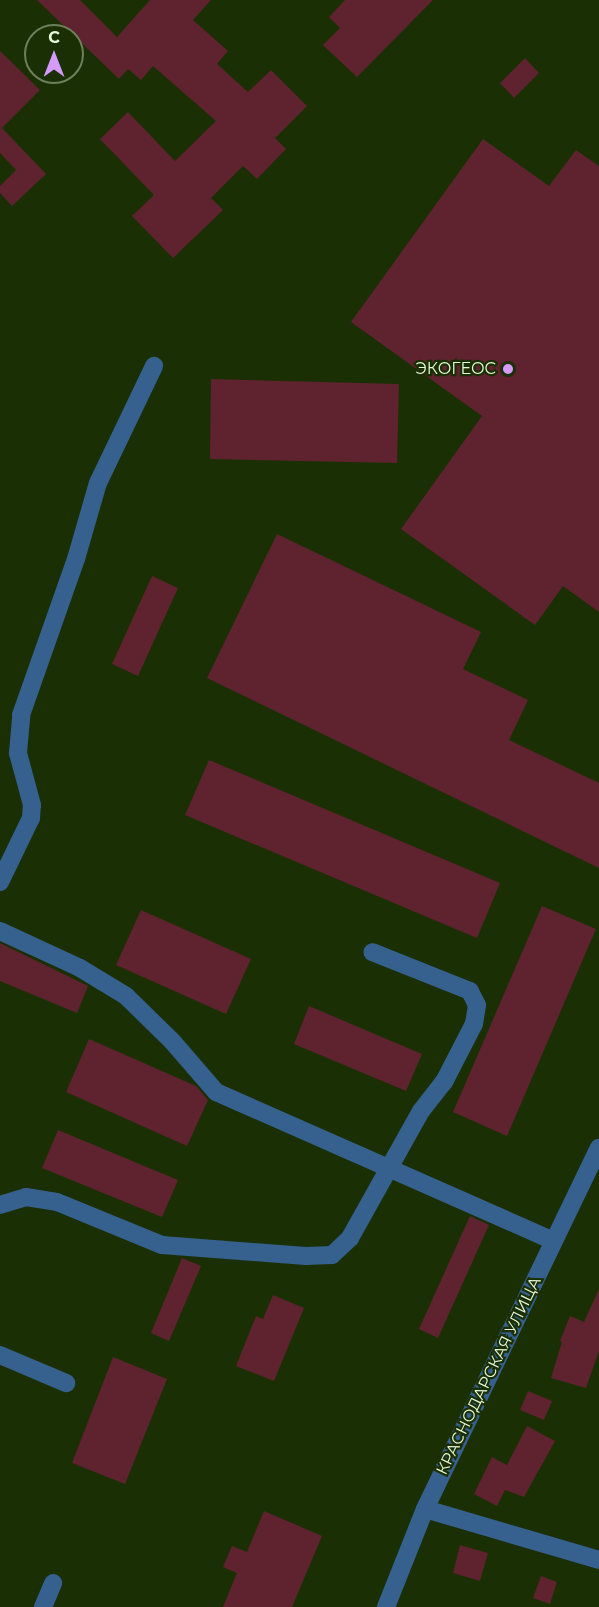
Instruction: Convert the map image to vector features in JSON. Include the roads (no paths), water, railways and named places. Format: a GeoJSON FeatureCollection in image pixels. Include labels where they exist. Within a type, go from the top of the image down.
{"type":"FeatureCollection","features":[{"type":"Feature","properties":{"kind":"street"},"geometry":{"type":"LineString","coordinates":[[0,882],[31,818],[32,804],[18,753],[21,715],[76,559],[98,483],[153,366]]}},
{"type":"Feature","properties":{"kind":"street"},"geometry":{"type":"LineString","coordinates":[[0,931],[80,968],[126,996],[172,1041],[216,1092],[554,1241]]}},
{"type":"Feature","properties":{"kind":"street"},"geometry":{"type":"LineString","coordinates":[[0,1205],[26,1197],[57,1202],[162,1245],[306,1256],[333,1255],[350,1238],[421,1111],[444,1082],[474,1024],[477,1005],[470,991],[372,952]]}},
{"type":"Feature","properties":{"kind":"street","name":"КРАСНОДАРСКАЯ УЛИЦА"},"geometry":{"type":"LineString","coordinates":[[386,1607],[425,1509],[599,1148]]}},
{"type":"Feature","properties":{"kind":"street"},"geometry":{"type":"LineString","coordinates":[[0,1355],[66,1383]]}},
{"type":"Feature","properties":{"kind":"street"},"geometry":{"type":"LineString","coordinates":[[425,1509],[599,1560]]}},
{"type":"Feature","properties":{"kind":"street"},"geometry":{"type":"LineString","coordinates":[[43,1607],[53,1583]]}},
{"type":"Feature","properties":{"kind":"place","name":"ЭКОГЕОС"},"geometry":{"type":"Point","coordinates":[508,369]}}]}
